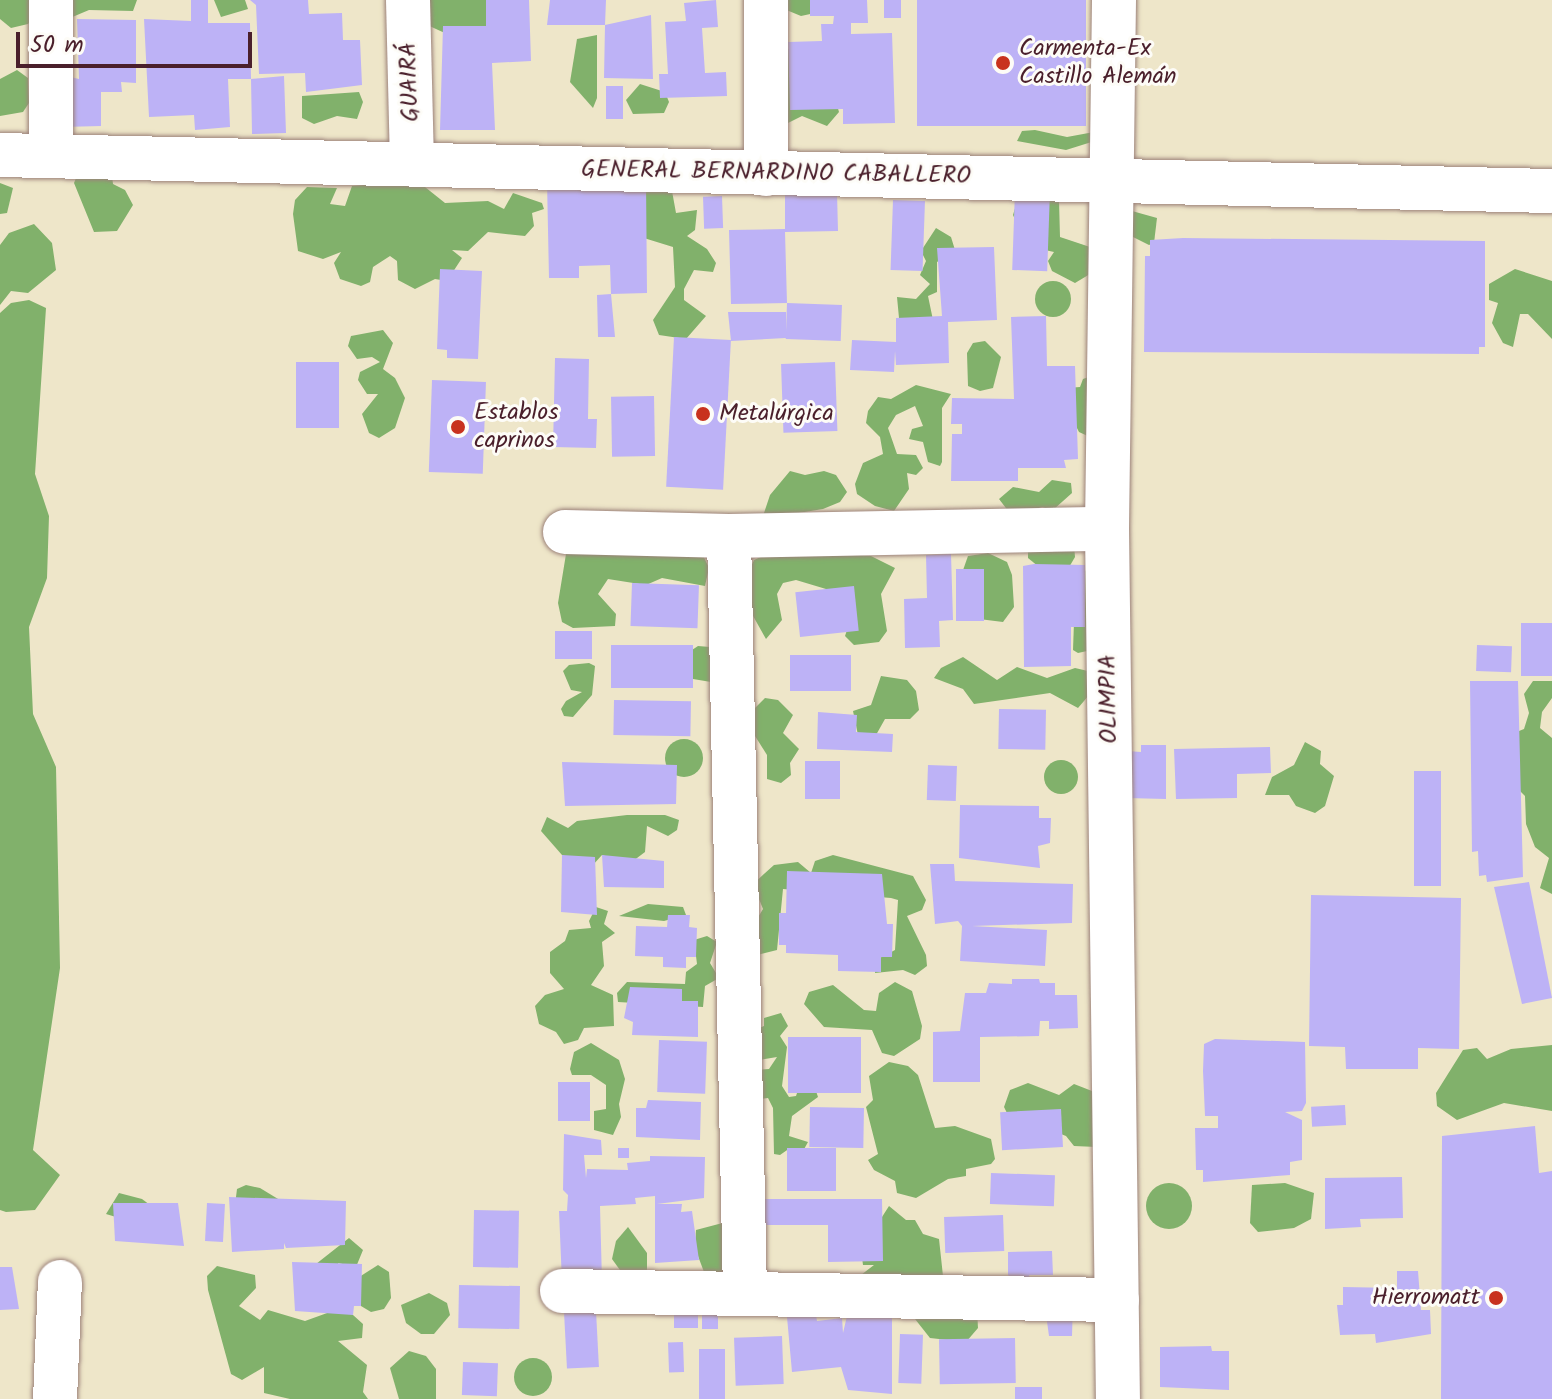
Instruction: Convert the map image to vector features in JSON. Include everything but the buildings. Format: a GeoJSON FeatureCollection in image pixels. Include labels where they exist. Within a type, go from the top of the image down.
{"type":"FeatureCollection","features":[{"type":"Feature","properties":{"kind":"street"},"geometry":{"type":"LineString","coordinates":[[51,0],[51,156]]}},
{"type":"Feature","properties":{"kind":"street","name":"GUAIRÁ"},"geometry":{"type":"LineString","coordinates":[[408,0],[412,164]]}},
{"type":"Feature","properties":{"kind":"street"},"geometry":{"type":"LineString","coordinates":[[766,0],[766,174]]}},
{"type":"Feature","properties":{"kind":"street","name":"OLIMPIA"},"geometry":{"type":"LineString","coordinates":[[1114,0],[1115,181],[1107,529],[1118,1399]]}},
{"type":"Feature","properties":{"kind":"street","name":"GENERAL BERNARDINO CABALLERO"},"geometry":{"type":"LineString","coordinates":[[0,155],[1552,191]]}},
{"type":"Feature","properties":{"kind":"street"},"geometry":{"type":"LineString","coordinates":[[565,532],[729,536],[1107,529]]}},
{"type":"Feature","properties":{"kind":"street"},"geometry":{"type":"LineString","coordinates":[[729,536],[745,1293]]}},
{"type":"Feature","properties":{"kind":"street"},"geometry":{"type":"LineString","coordinates":[[55,1399],[60,1282]]}},
{"type":"Feature","properties":{"kind":"street"},"geometry":{"type":"LineString","coordinates":[[562,1291],[1117,1300]]}},
{"type":"Feature","properties":{"kind":"green space"},"geometry":{"type":"Polygon","coordinates":[[[0,0],[39,0],[41,10],[28,24],[11,28],[0,19],[0,0]]]}},
{"type":"Feature","properties":{"kind":"green space"},"geometry":{"type":"Polygon","coordinates":[[[53,0],[137,0],[133,11],[89,10],[70,18],[53,0]]]}},
{"type":"Feature","properties":{"kind":"green space"},"geometry":{"type":"Polygon","coordinates":[[[214,0],[245,0],[248,9],[221,17],[214,0]]]}},
{"type":"Feature","properties":{"kind":"green space"},"geometry":{"type":"Polygon","coordinates":[[[421,0],[493,0],[485,31],[447,34],[425,24],[421,0]]]}},
{"type":"Feature","properties":{"kind":"green space"},"geometry":{"type":"Polygon","coordinates":[[[762,0],[833,0],[824,11],[801,16],[762,0]]]}},
{"type":"Feature","properties":{"kind":"green space"},"geometry":{"type":"Polygon","coordinates":[[[597,35],[597,98],[593,108],[570,82],[577,39],[597,35]]]}},
{"type":"Feature","properties":{"kind":"green space"},"geometry":{"type":"Polygon","coordinates":[[[787,47],[837,105],[839,112],[827,126],[802,116],[784,125],[787,47]]]}},
{"type":"Feature","properties":{"kind":"green space"},"geometry":{"type":"Polygon","coordinates":[[[17,70],[28,78],[29,103],[23,112],[0,116],[0,79],[17,70]]]}},
{"type":"Feature","properties":{"kind":"green space"},"geometry":{"type":"Polygon","coordinates":[[[640,84],[665,92],[669,102],[664,113],[633,114],[626,100],[640,84]]]}},
{"type":"Feature","properties":{"kind":"green space"},"geometry":{"type":"Polygon","coordinates":[[[359,92],[363,102],[357,119],[337,116],[314,124],[302,118],[302,96],[359,92]]]}},
{"type":"Feature","properties":{"kind":"green space"},"geometry":{"type":"Polygon","coordinates":[[[1035,130],[1067,137],[1094,132],[1098,140],[1066,150],[1017,141],[1022,131],[1035,130]]]}},
{"type":"Feature","properties":{"kind":"green space"},"geometry":{"type":"Polygon","coordinates":[[[112,176],[113,184],[125,190],[133,205],[117,231],[94,232],[74,183],[76,178],[112,176]]]}},
{"type":"Feature","properties":{"kind":"green space"},"geometry":{"type":"Polygon","coordinates":[[[402,182],[425,187],[445,203],[488,201],[504,209],[513,193],[542,203],[544,209],[532,213],[534,226],[525,236],[488,232],[468,251],[452,250],[462,258],[447,281],[435,279],[415,289],[398,280],[397,261],[390,256],[373,267],[370,282],[361,286],[340,279],[334,263],[341,252],[323,259],[298,251],[293,214],[295,200],[307,187],[337,188],[330,204],[345,206],[352,186],[402,182]]]}},
{"type":"Feature","properties":{"kind":"green space"},"geometry":{"type":"Polygon","coordinates":[[[0,183],[13,188],[7,213],[0,214],[0,183]]]}},
{"type":"Feature","properties":{"kind":"green space"},"geometry":{"type":"Polygon","coordinates":[[[628,188],[672,191],[676,213],[697,210],[695,230],[687,236],[707,249],[716,263],[713,272],[694,270],[684,289],[684,300],[706,316],[686,339],[659,335],[653,320],[675,287],[673,247],[618,230],[628,188]]]}},
{"type":"Feature","properties":{"kind":"green space"},"geometry":{"type":"Polygon","coordinates":[[[1059,200],[1060,237],[1096,249],[1100,268],[1075,283],[1052,271],[1048,261],[1054,252],[1027,246],[1013,215],[1016,205],[1059,200]]]}},
{"type":"Feature","properties":{"kind":"green space"},"geometry":{"type":"Polygon","coordinates":[[[1132,211],[1157,218],[1154,243],[1149,245],[1131,236],[1132,211]]]}},
{"type":"Feature","properties":{"kind":"green space"},"geometry":{"type":"Polygon","coordinates":[[[34,224],[52,243],[56,270],[28,293],[11,291],[0,305],[0,245],[9,233],[34,224]]]}},
{"type":"Feature","properties":{"kind":"green space"},"geometry":{"type":"Polygon","coordinates":[[[936,228],[951,237],[955,250],[937,262],[937,292],[928,296],[933,320],[899,318],[897,297],[916,299],[930,284],[920,275],[926,261],[921,251],[936,228]]]}},
{"type":"Feature","properties":{"kind":"green space"},"geometry":{"type":"Polygon","coordinates":[[[1515,269],[1552,281],[1552,339],[1528,314],[1520,314],[1513,347],[1503,343],[1492,323],[1498,303],[1489,300],[1489,284],[1515,269]]]}},
{"type":"Feature","properties":{"kind":"green space"},"geometry":{"type":"Polygon","coordinates":[[[1053,281],[1066,286],[1071,299],[1066,312],[1053,317],[1040,312],[1035,299],[1040,286],[1053,281]]]}},
{"type":"Feature","properties":{"kind":"green space"},"geometry":{"type":"Polygon","coordinates":[[[29,300],[46,308],[35,474],[49,516],[47,578],[29,627],[33,714],[56,767],[60,968],[33,1150],[60,1175],[35,1210],[6,1212],[0,1210],[0,313],[11,303],[29,300]]]}},
{"type":"Feature","properties":{"kind":"green space"},"geometry":{"type":"Polygon","coordinates":[[[383,330],[393,343],[383,369],[395,378],[405,398],[395,428],[379,438],[369,433],[362,414],[378,394],[367,394],[358,380],[360,372],[380,362],[372,357],[357,359],[348,346],[351,336],[383,330]]]}},
{"type":"Feature","properties":{"kind":"green space"},"geometry":{"type":"Polygon","coordinates":[[[985,341],[1001,357],[993,388],[980,391],[968,386],[967,353],[973,343],[985,341]]]}},
{"type":"Feature","properties":{"kind":"green space"},"geometry":{"type":"Polygon","coordinates":[[[1094,375],[1092,438],[1079,432],[1074,422],[1067,388],[1080,387],[1083,379],[1094,375]]]}},
{"type":"Feature","properties":{"kind":"green space"},"geometry":{"type":"Polygon","coordinates":[[[916,385],[951,394],[942,408],[942,462],[940,466],[928,462],[923,442],[909,439],[912,429],[923,426],[915,406],[896,415],[888,428],[897,454],[916,455],[923,468],[916,475],[907,473],[909,489],[894,511],[875,506],[857,494],[855,484],[863,463],[883,454],[880,437],[866,423],[868,411],[878,397],[891,399],[916,385]]]}},
{"type":"Feature","properties":{"kind":"green space"},"geometry":{"type":"Polygon","coordinates":[[[790,471],[805,475],[824,471],[836,475],[847,492],[840,502],[823,509],[762,519],[770,495],[790,471]]]}},
{"type":"Feature","properties":{"kind":"green space"},"geometry":{"type":"Polygon","coordinates":[[[1052,480],[1071,483],[1072,493],[1053,510],[1042,507],[1012,516],[999,499],[1013,487],[1039,492],[1052,480]]]}},
{"type":"Feature","properties":{"kind":"green space"},"geometry":{"type":"Polygon","coordinates":[[[1074,545],[1075,557],[1068,569],[1044,571],[1028,558],[1028,550],[1074,545]]]}},
{"type":"Feature","properties":{"kind":"green space"},"geometry":{"type":"Polygon","coordinates":[[[701,551],[709,568],[705,586],[662,578],[646,585],[608,579],[598,594],[616,614],[615,626],[573,628],[562,622],[558,603],[566,554],[701,551]]]}},
{"type":"Feature","properties":{"kind":"green space"},"geometry":{"type":"Polygon","coordinates":[[[819,551],[871,556],[895,568],[881,594],[887,631],[879,642],[854,645],[845,636],[853,612],[826,589],[796,580],[783,583],[777,594],[782,620],[766,639],[748,607],[744,582],[754,560],[767,554],[819,551]]]}},
{"type":"Feature","properties":{"kind":"green space"},"geometry":{"type":"Polygon","coordinates":[[[988,553],[1007,562],[1012,575],[1014,607],[1003,622],[979,619],[962,573],[968,556],[988,553]]]}},
{"type":"Feature","properties":{"kind":"green space"},"geometry":{"type":"Polygon","coordinates":[[[1090,568],[1087,651],[1078,653],[1073,650],[1074,622],[1083,572],[1090,568]]]}},
{"type":"Feature","properties":{"kind":"green space"},"geometry":{"type":"Polygon","coordinates":[[[698,646],[710,647],[711,682],[693,679],[692,650],[698,646]]]}},
{"type":"Feature","properties":{"kind":"green space"},"geometry":{"type":"Polygon","coordinates":[[[963,657],[997,680],[1017,667],[1047,678],[1075,668],[1088,671],[1090,694],[1078,708],[1050,693],[974,704],[963,689],[934,678],[941,668],[963,657]]]}},
{"type":"Feature","properties":{"kind":"green space"},"geometry":{"type":"Polygon","coordinates":[[[589,663],[595,666],[592,695],[573,717],[564,716],[561,709],[566,701],[582,692],[571,690],[563,671],[569,665],[589,663]]]}},
{"type":"Feature","properties":{"kind":"green space"},"geometry":{"type":"Polygon","coordinates":[[[881,676],[907,680],[916,691],[919,710],[910,719],[885,719],[876,735],[858,735],[853,711],[871,705],[881,676]]]}},
{"type":"Feature","properties":{"kind":"green space"},"geometry":{"type":"Polygon","coordinates":[[[1533,681],[1552,681],[1552,698],[1542,712],[1540,728],[1552,738],[1552,894],[1540,888],[1549,858],[1535,847],[1526,824],[1525,796],[1517,788],[1514,733],[1524,729],[1529,713],[1524,694],[1533,681]]]}},
{"type":"Feature","properties":{"kind":"green space"},"geometry":{"type":"Polygon","coordinates":[[[765,698],[778,700],[793,715],[783,733],[799,749],[790,763],[791,775],[781,783],[767,779],[767,755],[755,736],[751,712],[765,698]]]}},
{"type":"Feature","properties":{"kind":"green space"},"geometry":{"type":"Polygon","coordinates":[[[684,739],[697,745],[703,758],[697,771],[684,777],[671,771],[665,758],[671,745],[684,739]]]}},
{"type":"Feature","properties":{"kind":"green space"},"geometry":{"type":"Polygon","coordinates":[[[1305,742],[1321,751],[1320,764],[1334,776],[1325,806],[1315,813],[1296,806],[1289,795],[1265,795],[1272,777],[1294,765],[1305,742]]]}},
{"type":"Feature","properties":{"kind":"green space"},"geometry":{"type":"Polygon","coordinates":[[[1061,760],[1073,765],[1078,777],[1073,789],[1061,794],[1049,789],[1044,777],[1049,765],[1061,760]]]}},
{"type":"Feature","properties":{"kind":"green space"},"geometry":{"type":"Polygon","coordinates":[[[627,815],[665,815],[679,820],[677,830],[668,836],[647,826],[645,852],[629,864],[602,855],[592,866],[562,855],[541,831],[547,817],[568,828],[577,821],[627,815]]]}},
{"type":"Feature","properties":{"kind":"green space"},"geometry":{"type":"Polygon","coordinates":[[[833,855],[913,876],[926,900],[922,910],[907,916],[926,955],[927,966],[915,975],[903,970],[875,973],[876,960],[895,950],[898,900],[783,889],[777,950],[757,955],[754,924],[763,909],[753,884],[774,865],[798,862],[811,873],[815,861],[833,855]]]}},
{"type":"Feature","properties":{"kind":"green space"},"geometry":{"type":"Polygon","coordinates":[[[648,904],[683,907],[686,915],[664,921],[619,916],[648,904]]]}},
{"type":"Feature","properties":{"kind":"green space"},"geometry":{"type":"Polygon","coordinates":[[[596,907],[608,911],[604,924],[615,933],[602,942],[604,966],[591,985],[613,995],[614,1026],[584,1028],[578,1040],[564,1044],[556,1032],[539,1024],[535,1006],[545,995],[564,989],[550,973],[550,952],[565,941],[569,930],[591,928],[589,921],[596,907]]]}},
{"type":"Feature","properties":{"kind":"green space"},"geometry":{"type":"Polygon","coordinates":[[[707,936],[717,942],[710,963],[719,978],[705,986],[703,1007],[618,1002],[617,993],[627,982],[685,984],[686,972],[697,964],[694,940],[707,936]]]}},
{"type":"Feature","properties":{"kind":"green space"},"geometry":{"type":"Polygon","coordinates":[[[895,982],[912,991],[922,1026],[920,1039],[894,1056],[882,1053],[872,1030],[824,1027],[804,1004],[809,992],[833,985],[864,1010],[876,1011],[879,993],[895,982]]]}},
{"type":"Feature","properties":{"kind":"green space"},"geometry":{"type":"Polygon","coordinates":[[[781,1013],[788,1026],[780,1036],[787,1047],[782,1086],[789,1097],[796,1096],[799,1087],[815,1088],[818,1097],[792,1116],[789,1136],[808,1142],[803,1151],[790,1148],[780,1155],[774,1154],[773,1108],[768,1098],[759,1099],[756,1070],[769,1069],[777,1057],[759,1060],[752,1031],[764,1026],[764,1018],[781,1013]]]}},
{"type":"Feature","properties":{"kind":"green space"},"geometry":{"type":"Polygon","coordinates":[[[591,1043],[619,1060],[625,1079],[619,1104],[621,1117],[613,1135],[594,1130],[594,1111],[606,1109],[606,1085],[591,1075],[572,1075],[570,1069],[574,1052],[591,1043]]]}},
{"type":"Feature","properties":{"kind":"green space"},"geometry":{"type":"Polygon","coordinates":[[[1552,1045],[1552,1111],[1504,1103],[1457,1120],[1437,1106],[1436,1093],[1463,1050],[1477,1048],[1487,1059],[1511,1049],[1552,1045]]]}},
{"type":"Feature","properties":{"kind":"green space"},"geometry":{"type":"Polygon","coordinates":[[[889,1062],[908,1066],[918,1075],[935,1128],[955,1126],[991,1139],[995,1159],[991,1164],[966,1169],[966,1176],[948,1179],[916,1198],[897,1193],[895,1181],[874,1170],[868,1160],[878,1154],[866,1107],[873,1100],[869,1076],[889,1062]]]}},
{"type":"Feature","properties":{"kind":"green space"},"geometry":{"type":"Polygon","coordinates":[[[1028,1083],[1059,1095],[1074,1084],[1092,1091],[1096,1095],[1097,1147],[1074,1146],[1066,1136],[1007,1113],[1004,1107],[1010,1090],[1028,1083]]]}},
{"type":"Feature","properties":{"kind":"green space"},"geometry":{"type":"Polygon","coordinates":[[[1169,1183],[1185,1190],[1192,1206],[1185,1222],[1169,1229],[1153,1222],[1146,1206],[1153,1190],[1169,1183]]]}},
{"type":"Feature","properties":{"kind":"green space"},"geometry":{"type":"Polygon","coordinates":[[[1285,1183],[1314,1193],[1311,1219],[1294,1228],[1258,1232],[1250,1223],[1252,1185],[1285,1183]]]}},
{"type":"Feature","properties":{"kind":"green space"},"geometry":{"type":"Polygon","coordinates":[[[246,1185],[260,1188],[283,1202],[235,1205],[237,1189],[246,1185]]]}},
{"type":"Feature","properties":{"kind":"green space"},"geometry":{"type":"Polygon","coordinates":[[[119,1193],[142,1199],[150,1205],[116,1217],[106,1214],[119,1193]]]}},
{"type":"Feature","properties":{"kind":"green space"},"geometry":{"type":"Polygon","coordinates":[[[889,1206],[906,1220],[915,1220],[923,1234],[939,1239],[943,1276],[861,1275],[874,1265],[863,1265],[861,1250],[889,1206]]]}},
{"type":"Feature","properties":{"kind":"green space"},"geometry":{"type":"Polygon","coordinates":[[[730,1221],[735,1277],[704,1272],[695,1248],[696,1230],[730,1221]]]}},
{"type":"Feature","properties":{"kind":"green space"},"geometry":{"type":"Polygon","coordinates":[[[628,1227],[647,1253],[647,1272],[630,1284],[612,1259],[616,1241],[628,1227]]]}},
{"type":"Feature","properties":{"kind":"green space"},"geometry":{"type":"Polygon","coordinates":[[[349,1238],[363,1250],[356,1267],[338,1263],[342,1275],[316,1264],[349,1238]]]}},
{"type":"Feature","properties":{"kind":"green space"},"geometry":{"type":"Polygon","coordinates":[[[378,1265],[389,1272],[391,1298],[384,1309],[371,1312],[361,1306],[356,1279],[378,1265]]]}},
{"type":"Feature","properties":{"kind":"green space"},"geometry":{"type":"Polygon","coordinates":[[[217,1266],[255,1275],[256,1288],[239,1306],[260,1320],[268,1310],[305,1321],[341,1308],[353,1315],[363,1324],[362,1338],[338,1341],[367,1365],[363,1392],[368,1399],[290,1399],[264,1393],[264,1367],[242,1380],[231,1374],[208,1290],[207,1276],[217,1266]]]}},
{"type":"Feature","properties":{"kind":"green space"},"geometry":{"type":"Polygon","coordinates":[[[429,1293],[447,1303],[450,1315],[434,1334],[421,1334],[406,1323],[401,1305],[429,1293]]]}},
{"type":"Feature","properties":{"kind":"green space"},"geometry":{"type":"Polygon","coordinates":[[[977,1310],[978,1328],[966,1342],[930,1338],[915,1319],[977,1310]]]}},
{"type":"Feature","properties":{"kind":"green space"},"geometry":{"type":"Polygon","coordinates":[[[409,1351],[426,1356],[436,1369],[436,1399],[399,1399],[390,1368],[409,1351]]]}},
{"type":"Feature","properties":{"kind":"green space"},"geometry":{"type":"Polygon","coordinates":[[[533,1358],[546,1364],[552,1377],[546,1390],[533,1396],[520,1390],[514,1377],[520,1364],[533,1358]]]}},
{"type":"Feature","properties":{"kind":"place","name":"Carmenta-Ex Castillo Alemán"},"geometry":{"type":"Point","coordinates":[1003,63]}},
{"type":"Feature","properties":{"kind":"place","name":"Metalúrgica"},"geometry":{"type":"Point","coordinates":[703,414]}},
{"type":"Feature","properties":{"kind":"place","name":"Establos caprinos"},"geometry":{"type":"Point","coordinates":[458,427]}},
{"type":"Feature","properties":{"kind":"place","name":"Hierromatt"},"geometry":{"type":"Point","coordinates":[1496,1298]}}]}
